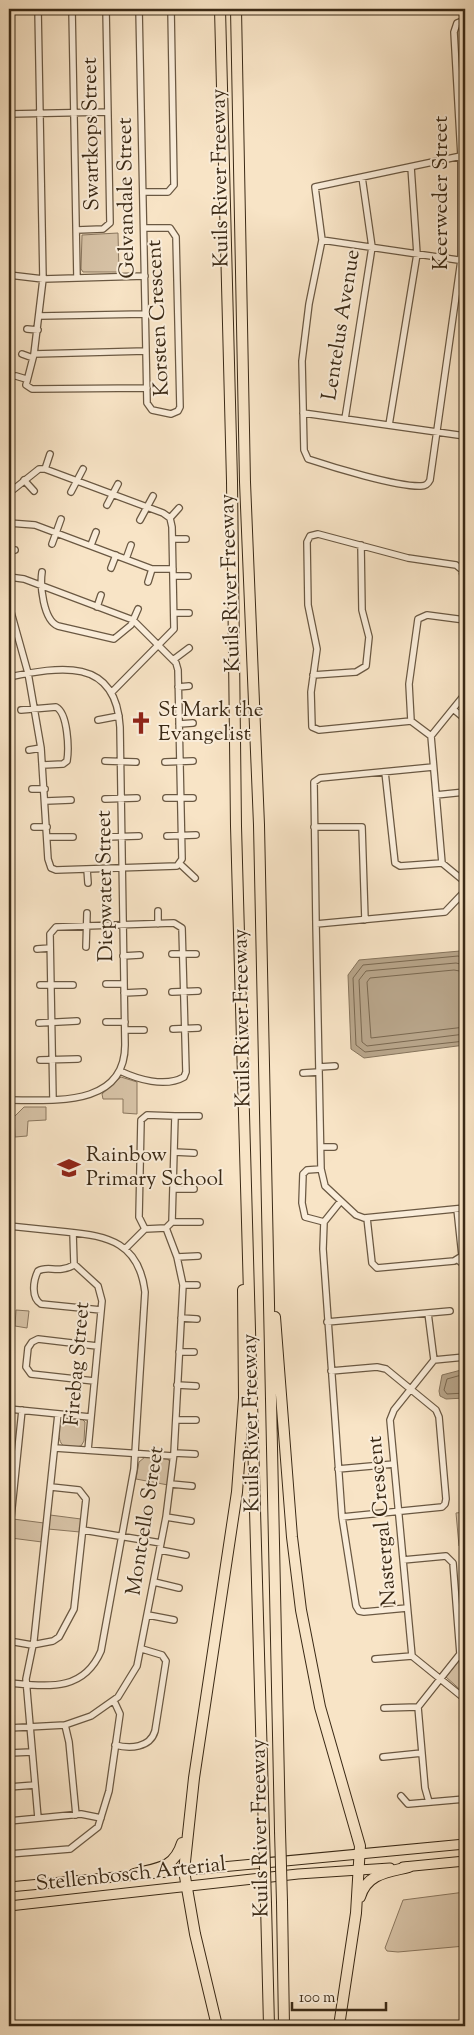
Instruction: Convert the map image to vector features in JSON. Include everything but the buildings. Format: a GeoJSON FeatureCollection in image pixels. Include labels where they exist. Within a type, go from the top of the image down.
{"type":"FeatureCollection","features":[{"type":"Feature","properties":{"kind":"highway","name":"Kuils River Freeway"},"geometry":{"type":"LineString","coordinates":[[220,9],[232,482],[236,826],[269,2026]]}},
{"type":"Feature","properties":{"kind":"highway","name":"Kuils River Freeway"},"geometry":{"type":"LineString","coordinates":[[236,9],[245,482],[259,825],[265,1209],[284,2026]]}},
{"type":"Feature","properties":{"kind":"highway"},"geometry":{"type":"LineString","coordinates":[[265,1209],[271,1242],[292,1536],[301,1610],[320,1707],[359,1841],[360,1854],[356,1912],[339,2026]]}},
{"type":"Feature","properties":{"kind":"highway"},"geometry":{"type":"LineString","coordinates":[[217,2026],[185,1887],[184,1871],[187,1833],[237,1492],[244,1398],[243,1248],[248,1227]]}},
{"type":"Feature","properties":{"kind":"highway"},"geometry":{"type":"LineString","coordinates":[[134,1874],[161,1867],[172,1861],[178,1854],[187,1833]]}},
{"type":"Feature","properties":{"kind":"highway"},"geometry":{"type":"LineString","coordinates":[[356,1912],[362,1891],[372,1878],[410,1867]]}},
{"type":"Feature","properties":{"kind":"main road","name":"Stellenbosch Arterial"},"geometry":{"type":"LineString","coordinates":[[9,1886],[465,1844]]}},
{"type":"Feature","properties":{"kind":"main road","name":"Stellenbosch Arterial"},"geometry":{"type":"LineString","coordinates":[[9,1906],[344,1870],[359,1871],[465,1861]]}},
{"type":"Feature","properties":{"kind":"street"},"geometry":{"type":"LineString","coordinates":[[38,9],[43,279],[38,330],[26,385],[32,389],[147,388]]}},
{"type":"Feature","properties":{"kind":"street"},"geometry":{"type":"LineString","coordinates":[[72,9],[77,278]]}},
{"type":"Feature","properties":{"kind":"street","name":"Swartkops Street"},"geometry":{"type":"LineString","coordinates":[[76,230],[103,229],[110,223],[106,9]]}},
{"type":"Feature","properties":{"kind":"street","name":"Gelvandale Street"},"geometry":{"type":"LineString","coordinates":[[140,9],[147,388]]}},
{"type":"Feature","properties":{"kind":"street"},"geometry":{"type":"LineString","coordinates":[[143,192],[168,192],[174,185],[171,9]]}},
{"type":"Feature","properties":{"kind":"street","name":"Keerweder Street"},"geometry":{"type":"LineString","coordinates":[[303,412],[306,457],[400,484],[424,486],[430,480],[463,261],[462,116],[454,30],[459,22],[465,20]]}},
{"type":"Feature","properties":{"kind":"street"},"geometry":{"type":"LineString","coordinates":[[9,114],[107,112]]}},
{"type":"Feature","properties":{"kind":"street"},"geometry":{"type":"LineString","coordinates":[[462,156],[315,187],[322,240],[302,361],[303,412],[465,436]]}},
{"type":"Feature","properties":{"kind":"street"},"geometry":{"type":"LineString","coordinates":[[389,425],[417,254],[411,167]]}},
{"type":"Feature","properties":{"kind":"street","name":"Lentelus Avenue"},"geometry":{"type":"LineString","coordinates":[[345,419],[372,247],[362,177]]}},
{"type":"Feature","properties":{"kind":"street","name":"Korsten Crescent"},"geometry":{"type":"LineString","coordinates":[[144,228],[168,227],[176,234],[180,407],[178,411],[171,414],[150,409],[147,404],[147,388]]}},
{"type":"Feature","properties":{"kind":"street"},"geometry":{"type":"LineString","coordinates":[[322,240],[463,261]]}},
{"type":"Feature","properties":{"kind":"street"},"geometry":{"type":"LineString","coordinates":[[9,275],[43,279],[144,276]]}},
{"type":"Feature","properties":{"kind":"street"},"geometry":{"type":"LineString","coordinates":[[40,316],[145,314]]}},
{"type":"Feature","properties":{"kind":"street"},"geometry":{"type":"LineString","coordinates":[[27,329],[38,330]]}},
{"type":"Feature","properties":{"kind":"street"},"geometry":{"type":"LineString","coordinates":[[22,354],[33,356],[146,351]]}},
{"type":"Feature","properties":{"kind":"street"},"geometry":{"type":"LineString","coordinates":[[16,376],[26,379]]}},
{"type":"Feature","properties":{"kind":"street"},"geometry":{"type":"LineString","coordinates":[[45,468],[50,454]]}},
{"type":"Feature","properties":{"kind":"street"},"geometry":{"type":"LineString","coordinates":[[9,493],[24,480],[45,468],[148,507],[170,518]]}},
{"type":"Feature","properties":{"kind":"street"},"geometry":{"type":"LineString","coordinates":[[72,492],[83,469]]}},
{"type":"Feature","properties":{"kind":"street"},"geometry":{"type":"LineString","coordinates":[[24,480],[34,491]]}},
{"type":"Feature","properties":{"kind":"street"},"geometry":{"type":"LineString","coordinates":[[107,505],[118,484]]}},
{"type":"Feature","properties":{"kind":"street"},"geometry":{"type":"LineString","coordinates":[[140,520],[153,496]]}},
{"type":"Feature","properties":{"kind":"street"},"geometry":{"type":"LineString","coordinates":[[170,518],[179,508]]}},
{"type":"Feature","properties":{"kind":"street"},"geometry":{"type":"LineString","coordinates":[[111,693],[174,629],[173,539],[170,518]]}},
{"type":"Feature","properties":{"kind":"street"},"geometry":{"type":"LineString","coordinates":[[52,544],[61,519]]}},
{"type":"Feature","properties":{"kind":"street"},"geometry":{"type":"LineString","coordinates":[[9,523],[35,525],[152,568],[174,568]]}},
{"type":"Feature","properties":{"kind":"street"},"geometry":{"type":"LineString","coordinates":[[91,545],[96,532]]}},
{"type":"Feature","properties":{"kind":"street"},"geometry":{"type":"LineString","coordinates":[[431,736],[411,721],[314,729],[311,720],[313,675],[317,649],[308,605],[308,538],[318,534],[408,558],[456,565],[462,570],[465,586]]}},
{"type":"Feature","properties":{"kind":"street"},"geometry":{"type":"LineString","coordinates":[[173,539],[186,539]]}},
{"type":"Feature","properties":{"kind":"street"},"geometry":{"type":"LineString","coordinates":[[126,559],[131,545]]}},
{"type":"Feature","properties":{"kind":"street"},"geometry":{"type":"LineString","coordinates":[[313,675],[356,672],[366,666],[369,642],[362,610],[361,545]]}},
{"type":"Feature","properties":{"kind":"street"},"geometry":{"type":"LineString","coordinates":[[111,568],[116,555]]}},
{"type":"Feature","properties":{"kind":"street"},"geometry":{"type":"LineString","coordinates":[[148,582],[152,568]]}},
{"type":"Feature","properties":{"kind":"street"},"geometry":{"type":"LineString","coordinates":[[42,572],[40,585],[50,620],[58,626],[112,640],[120,635],[133,620],[138,609]]}},
{"type":"Feature","properties":{"kind":"street"},"geometry":{"type":"LineString","coordinates":[[174,576],[188,576]]}},
{"type":"Feature","properties":{"kind":"street"},"geometry":{"type":"LineString","coordinates":[[9,577],[19,577],[133,620],[160,645],[178,667],[180,864],[195,878]]}},
{"type":"Feature","properties":{"kind":"street"},"geometry":{"type":"LineString","coordinates":[[97,607],[101,596]]}},
{"type":"Feature","properties":{"kind":"street"},"geometry":{"type":"LineString","coordinates":[[9,605],[28,673],[41,748],[46,801],[48,859],[52,869],[174,867],[180,864]]}},
{"type":"Feature","properties":{"kind":"street"},"geometry":{"type":"LineString","coordinates":[[174,613],[189,613]]}},
{"type":"Feature","properties":{"kind":"street"},"geometry":{"type":"LineString","coordinates":[[411,721],[409,684],[418,619],[427,615],[465,620]]}},
{"type":"Feature","properties":{"kind":"street"},"geometry":{"type":"LineString","coordinates":[[173,660],[189,648]]}},
{"type":"Feature","properties":{"kind":"street","name":"Diepwater Street"},"geometry":{"type":"LineString","coordinates":[[9,677],[61,668],[78,670],[99,680],[111,693],[119,716],[125,1022],[125,1052],[120,1071]]}},
{"type":"Feature","properties":{"kind":"street"},"geometry":{"type":"LineString","coordinates":[[178,687],[189,686]]}},
{"type":"Feature","properties":{"kind":"street"},"geometry":{"type":"LineString","coordinates":[[442,864],[431,736],[465,694]]}},
{"type":"Feature","properties":{"kind":"street"},"geometry":{"type":"LineString","coordinates":[[22,710],[60,708],[67,735],[67,762],[43,765]]}},
{"type":"Feature","properties":{"kind":"street"},"geometry":{"type":"LineString","coordinates":[[453,709],[465,719]]}},
{"type":"Feature","properties":{"kind":"street"},"geometry":{"type":"LineString","coordinates":[[98,720],[119,716]]}},
{"type":"Feature","properties":{"kind":"street"},"geometry":{"type":"LineString","coordinates":[[179,724],[193,723]]}},
{"type":"Feature","properties":{"kind":"street"},"geometry":{"type":"LineString","coordinates":[[29,750],[41,748]]}},
{"type":"Feature","properties":{"kind":"street"},"geometry":{"type":"LineString","coordinates":[[105,761],[136,762]]}},
{"type":"Feature","properties":{"kind":"street"},"geometry":{"type":"LineString","coordinates":[[165,762],[193,761]]}},
{"type":"Feature","properties":{"kind":"street"},"geometry":{"type":"LineString","coordinates":[[433,767],[316,780],[312,784],[321,1169],[324,1186],[358,1216],[367,1218],[465,1208]]}},
{"type":"Feature","properties":{"kind":"street"},"geometry":{"type":"LineString","coordinates":[[385,772],[395,863],[400,866],[442,864],[465,882]]}},
{"type":"Feature","properties":{"kind":"street"},"geometry":{"type":"LineString","coordinates":[[32,789],[45,789]]}},
{"type":"Feature","properties":{"kind":"street"},"geometry":{"type":"LineString","coordinates":[[436,795],[465,792]]}},
{"type":"Feature","properties":{"kind":"street"},"geometry":{"type":"LineString","coordinates":[[104,799],[137,798]]}},
{"type":"Feature","properties":{"kind":"street"},"geometry":{"type":"LineString","coordinates":[[166,798],[193,798]]}},
{"type":"Feature","properties":{"kind":"street"},"geometry":{"type":"LineString","coordinates":[[46,801],[71,800]]}},
{"type":"Feature","properties":{"kind":"street"},"geometry":{"type":"LineString","coordinates":[[34,827],[47,827]]}},
{"type":"Feature","properties":{"kind":"street"},"geometry":{"type":"LineString","coordinates":[[314,827],[362,827],[365,920]]}},
{"type":"Feature","properties":{"kind":"street"},"geometry":{"type":"LineString","coordinates":[[167,836],[196,835]]}},
{"type":"Feature","properties":{"kind":"street"},"geometry":{"type":"LineString","coordinates":[[47,837],[73,836]]}},
{"type":"Feature","properties":{"kind":"street"},"geometry":{"type":"LineString","coordinates":[[105,837],[139,836]]}},
{"type":"Feature","properties":{"kind":"street"},"geometry":{"type":"LineString","coordinates":[[87,869],[88,883]]}},
{"type":"Feature","properties":{"kind":"street"},"geometry":{"type":"LineString","coordinates":[[316,924],[445,912],[465,891]]}},
{"type":"Feature","properties":{"kind":"street"},"geometry":{"type":"LineString","coordinates":[[158,912],[158,924]]}},
{"type":"Feature","properties":{"kind":"street"},"geometry":{"type":"LineString","coordinates":[[86,947],[87,913]]}},
{"type":"Feature","properties":{"kind":"street"},"geometry":{"type":"LineString","coordinates":[[9,1100],[53,1100],[77,1098],[94,1093],[108,1084],[120,1071],[147,1081],[184,1078],[186,1072],[183,932],[180,926],[174,923],[54,927],[50,934],[53,1100]]}},
{"type":"Feature","properties":{"kind":"street"},"geometry":{"type":"LineString","coordinates":[[38,949],[50,948]]}},
{"type":"Feature","properties":{"kind":"street"},"geometry":{"type":"LineString","coordinates":[[172,954],[196,954]]}},
{"type":"Feature","properties":{"kind":"street"},"geometry":{"type":"LineString","coordinates":[[124,956],[140,955]]}},
{"type":"Feature","properties":{"kind":"street"},"geometry":{"type":"LineString","coordinates":[[106,984],[124,984]]}},
{"type":"Feature","properties":{"kind":"street"},"geometry":{"type":"LineString","coordinates":[[40,985],[74,985]]}},
{"type":"Feature","properties":{"kind":"street"},"geometry":{"type":"LineString","coordinates":[[172,992],[198,991]]}},
{"type":"Feature","properties":{"kind":"street"},"geometry":{"type":"LineString","coordinates":[[124,993],[144,992]]}},
{"type":"Feature","properties":{"kind":"street"},"geometry":{"type":"LineString","coordinates":[[39,1023],[77,1021]]}},
{"type":"Feature","properties":{"kind":"street"},"geometry":{"type":"LineString","coordinates":[[106,1022],[125,1022]]}},
{"type":"Feature","properties":{"kind":"street"},"geometry":{"type":"LineString","coordinates":[[173,1029],[198,1028]]}},
{"type":"Feature","properties":{"kind":"street"},"geometry":{"type":"LineString","coordinates":[[125,1030],[144,1030]]}},
{"type":"Feature","properties":{"kind":"street"},"geometry":{"type":"LineString","coordinates":[[40,1060],[78,1059]]}},
{"type":"Feature","properties":{"kind":"street"},"geometry":{"type":"LineString","coordinates":[[303,1072],[335,1066]]}},
{"type":"Feature","properties":{"kind":"street"},"geometry":{"type":"LineString","coordinates":[[146,1229],[139,1217],[140,1122],[147,1115],[199,1116]]}},
{"type":"Feature","properties":{"kind":"street"},"geometry":{"type":"LineString","coordinates":[[126,1248],[146,1229],[166,1228],[172,1222],[175,1116]]}},
{"type":"Feature","properties":{"kind":"street"},"geometry":{"type":"LineString","coordinates":[[321,1147],[334,1147]]}},
{"type":"Feature","properties":{"kind":"street"},"geometry":{"type":"LineString","coordinates":[[174,1152],[194,1153]]}},
{"type":"Feature","properties":{"kind":"street"},"geometry":{"type":"LineString","coordinates":[[321,1169],[307,1170],[302,1174],[303,1208],[306,1218],[324,1222]]}},
{"type":"Feature","properties":{"kind":"street"},"geometry":{"type":"LineString","coordinates":[[173,1188],[194,1189]]}},
{"type":"Feature","properties":{"kind":"street"},"geometry":{"type":"LineString","coordinates":[[340,1202],[324,1222],[327,1322],[342,1517],[359,1611],[407,1608]]}},
{"type":"Feature","properties":{"kind":"street"},"geometry":{"type":"LineString","coordinates":[[367,1218],[372,1263],[377,1268],[458,1260],[462,1256],[457,1209]]}},
{"type":"Feature","properties":{"kind":"street"},"geometry":{"type":"LineString","coordinates":[[172,1222],[200,1222]]}},
{"type":"Feature","properties":{"kind":"street"},"geometry":{"type":"LineString","coordinates":[[9,1226],[108,1238],[126,1248],[141,1274],[145,1292],[135,1454],[123,1535],[99,1657],[87,1671],[70,1683],[50,1687],[9,1683]]}},
{"type":"Feature","properties":{"kind":"street","name":"Montcello Street"},"geometry":{"type":"LineString","coordinates":[[9,1728],[65,1725],[91,1716],[114,1701],[137,1666],[142,1649],[166,1517],[174,1454],[183,1285],[176,1256],[166,1228]]}},
{"type":"Feature","properties":{"kind":"street"},"geometry":{"type":"LineString","coordinates":[[73,1233],[74,1265],[63,1271],[44,1269],[38,1271],[34,1294],[36,1301],[41,1304],[101,1310]]}},
{"type":"Feature","properties":{"kind":"street"},"geometry":{"type":"LineString","coordinates":[[176,1256],[198,1256]]}},
{"type":"Feature","properties":{"kind":"street"},"geometry":{"type":"LineString","coordinates":[[458,1260],[465,1266]]}},
{"type":"Feature","properties":{"kind":"street","name":"Firebag Street"},"geometry":{"type":"LineString","coordinates":[[74,1265],[98,1286],[101,1296],[88,1450]]}},
{"type":"Feature","properties":{"kind":"street"},"geometry":{"type":"LineString","coordinates":[[183,1285],[197,1285]]}},
{"type":"Feature","properties":{"kind":"street"},"geometry":{"type":"LineString","coordinates":[[327,1322],[450,1311]]}},
{"type":"Feature","properties":{"kind":"street"},"geometry":{"type":"LineString","coordinates":[[428,1313],[434,1360],[465,1357]]}},
{"type":"Feature","properties":{"kind":"street"},"geometry":{"type":"LineString","coordinates":[[181,1318],[197,1319]]}},
{"type":"Feature","properties":{"kind":"street"},"geometry":{"type":"LineString","coordinates":[[94,1381],[32,1374],[26,1367],[28,1348],[32,1342],[38,1340],[97,1346]]}},
{"type":"Feature","properties":{"kind":"street"},"geometry":{"type":"LineString","coordinates":[[179,1352],[194,1352]]}},
{"type":"Feature","properties":{"kind":"street","name":"Nastergal Crescent"},"geometry":{"type":"LineString","coordinates":[[412,1656],[390,1416],[434,1360]]}},
{"type":"Feature","properties":{"kind":"street"},"geometry":{"type":"LineString","coordinates":[[331,1371],[382,1368],[411,1388],[438,1413],[446,1502],[442,1507],[398,1513],[342,1517]]}},
{"type":"Feature","properties":{"kind":"street"},"geometry":{"type":"LineString","coordinates":[[177,1384],[196,1386]]}},
{"type":"Feature","properties":{"kind":"street"},"geometry":{"type":"LineString","coordinates":[[9,1409],[90,1417]]}},
{"type":"Feature","properties":{"kind":"street"},"geometry":{"type":"LineString","coordinates":[[9,1537],[22,1410]]}},
{"type":"Feature","properties":{"kind":"street"},"geometry":{"type":"LineString","coordinates":[[38,1818],[27,1684],[34,1640],[58,1414]]}},
{"type":"Feature","properties":{"kind":"street"},"geometry":{"type":"LineString","coordinates":[[176,1420],[196,1420]]}},
{"type":"Feature","properties":{"kind":"street"},"geometry":{"type":"LineString","coordinates":[[55,1448],[135,1454],[195,1454]]}},
{"type":"Feature","properties":{"kind":"street"},"geometry":{"type":"LineString","coordinates":[[338,1469],[394,1464]]}},
{"type":"Feature","properties":{"kind":"street"},"geometry":{"type":"LineString","coordinates":[[171,1484],[192,1486]]}},
{"type":"Feature","properties":{"kind":"street"},"geometry":{"type":"LineString","coordinates":[[9,1641],[32,1645],[55,1640],[74,1609],[83,1530],[84,1495],[79,1490],[51,1487]]}},
{"type":"Feature","properties":{"kind":"street"},"geometry":{"type":"LineString","coordinates":[[166,1517],[191,1521]]}},
{"type":"Feature","properties":{"kind":"street"},"geometry":{"type":"LineString","coordinates":[[83,1530],[123,1535],[186,1555]]}},
{"type":"Feature","properties":{"kind":"street"},"geometry":{"type":"LineString","coordinates":[[403,1560],[446,1556],[453,1563],[461,1650],[460,1654],[418,1706],[429,1802]]}},
{"type":"Feature","properties":{"kind":"street"},"geometry":{"type":"LineString","coordinates":[[154,1582],[179,1588]]}},
{"type":"Feature","properties":{"kind":"street"},"geometry":{"type":"LineString","coordinates":[[148,1615],[174,1620]]}},
{"type":"Feature","properties":{"kind":"street"},"geometry":{"type":"LineString","coordinates":[[115,1745],[127,1748],[136,1747],[152,1739],[155,1731],[166,1661],[162,1655],[142,1649]]}},
{"type":"Feature","properties":{"kind":"street"},"geometry":{"type":"LineString","coordinates":[[375,1660],[412,1656],[465,1699]]}},
{"type":"Feature","properties":{"kind":"street"},"geometry":{"type":"LineString","coordinates":[[9,1854],[72,1848],[98,1827],[109,1791],[120,1714],[114,1701]]}},
{"type":"Feature","properties":{"kind":"street"},"geometry":{"type":"LineString","coordinates":[[384,1708],[418,1706]]}},
{"type":"Feature","properties":{"kind":"street"},"geometry":{"type":"LineString","coordinates":[[65,1725],[69,1742],[76,1815]]}},
{"type":"Feature","properties":{"kind":"street"},"geometry":{"type":"LineString","coordinates":[[9,1753],[32,1752]]}},
{"type":"Feature","properties":{"kind":"street"},"geometry":{"type":"LineString","coordinates":[[383,1757],[422,1753]]}},
{"type":"Feature","properties":{"kind":"street"},"geometry":{"type":"LineString","coordinates":[[9,1787],[35,1785]]}},
{"type":"Feature","properties":{"kind":"street"},"geometry":{"type":"LineString","coordinates":[[401,1796],[408,1804],[465,1799]]}},
{"type":"Feature","properties":{"kind":"street"},"geometry":{"type":"LineString","coordinates":[[9,1820],[76,1815],[101,1818]]}},
{"type":"Feature","properties":{"kind":"shaded area"},"geometry":{"type":"Polygon","coordinates":[[[118,233],[119,272],[83,272],[81,269],[82,235],[118,233]]]}},
{"type":"Feature","properties":{"kind":"shaded area"},"geometry":{"type":"Polygon","coordinates":[[[121,1077],[137,1082],[137,1114],[123,1113],[123,1099],[103,1099],[102,1094],[121,1077]]]}},
{"type":"Feature","properties":{"kind":"shaded area"},"geometry":{"type":"Polygon","coordinates":[[[24,1107],[46,1107],[46,1120],[28,1121],[27,1136],[15,1137],[14,1117],[24,1107]]]}},
{"type":"Feature","properties":{"kind":"shaded area"},"geometry":{"type":"Polygon","coordinates":[[[16,1310],[29,1311],[27,1328],[15,1326],[16,1310]]]}},
{"type":"Feature","properties":{"kind":"shaded area"},"geometry":{"type":"Polygon","coordinates":[[[66,1417],[81,1418],[85,1422],[84,1441],[81,1446],[68,1447],[61,1443],[59,1435],[60,1423],[66,1417]]]}},
{"type":"Feature","properties":{"kind":"shaded area"},"geometry":{"type":"Polygon","coordinates":[[[145,1457],[168,1459],[171,1464],[168,1485],[136,1479],[139,1462],[145,1457]]]}},
{"type":"Feature","properties":{"kind":"shaded area"},"geometry":{"type":"Polygon","coordinates":[[[465,1512],[465,1546],[459,1546],[456,1513],[465,1512]]]}},
{"type":"Feature","properties":{"kind":"shaded area"},"geometry":{"type":"Polygon","coordinates":[[[50,1515],[81,1519],[80,1532],[48,1529],[50,1515]]]}},
{"type":"Feature","properties":{"kind":"shaded area"},"geometry":{"type":"Polygon","coordinates":[[[13,1519],[44,1523],[42,1542],[11,1538],[13,1519]]]}},
{"type":"Feature","properties":{"kind":"shaded area"},"geometry":{"type":"Polygon","coordinates":[[[465,1653],[465,1694],[446,1677],[465,1653]]]}},
{"type":"Feature","properties":{"kind":"shaded area"},"geometry":{"type":"Polygon","coordinates":[[[465,1892],[465,1946],[398,1952],[387,1951],[385,1948],[403,1900],[465,1892]]]}},
{"type":"Feature","properties":{"kind":"water"},"geometry":{"type":"Polygon","coordinates":[[[460,951],[465,955],[465,1045],[364,1058],[351,1049],[348,975],[359,960],[460,951]]]}},
{"type":"Feature","properties":{"kind":"water"},"geometry":{"type":"Polygon","coordinates":[[[465,1369],[465,1398],[446,1399],[440,1396],[442,1375],[465,1369]]]}},
{"type":"Feature","properties":{"kind":"place","name":"St Mark the Evangelist"},"geometry":{"type":"Point","coordinates":[141,723]}},
{"type":"Feature","properties":{"kind":"place","name":"Rainbow Primary School"},"geometry":{"type":"Point","coordinates":[69,1168]}}]}
